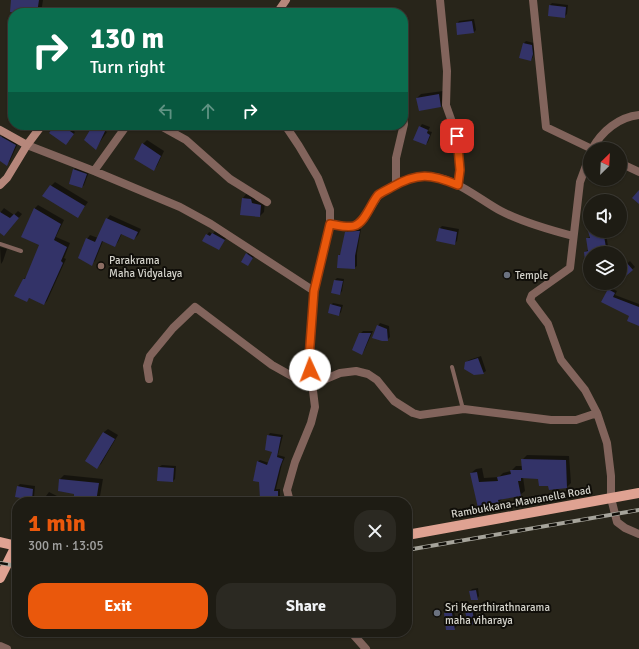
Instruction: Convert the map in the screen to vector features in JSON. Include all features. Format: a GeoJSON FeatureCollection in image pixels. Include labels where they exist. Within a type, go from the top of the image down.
{"type":"FeatureCollection","features":[{"type":"Feature","properties":{"kind":"main road","name":"Rambukkana-Mawanella Road"},"geometry":{"type":"LineString","coordinates":[[412,534],[639,493]]}},
{"type":"Feature","properties":{"kind":"main road"},"geometry":{"type":"LineString","coordinates":[[0,542],[12,545]]}},
{"type":"Feature","properties":{"kind":"main road"},"geometry":{"type":"LineString","coordinates":[[0,545],[12,546]]}},
{"type":"Feature","properties":{"kind":"main road"},"geometry":{"type":"LineString","coordinates":[[0,578],[12,555]]}},
{"type":"Feature","properties":{"kind":"street"},"geometry":{"type":"LineString","coordinates":[[440,0],[447,71],[446,105],[457,136],[460,170],[458,185]]}},
{"type":"Feature","properties":{"kind":"street"},"geometry":{"type":"LineString","coordinates":[[533,0],[546,127],[583,145]]}},
{"type":"Feature","properties":{"kind":"street"},"geometry":{"type":"LineString","coordinates":[[596,142],[616,122],[639,115]]}},
{"type":"Feature","properties":{"kind":"street"},"geometry":{"type":"LineString","coordinates":[[0,130],[27,145],[180,207],[205,221],[314,291]]}},
{"type":"Feature","properties":{"kind":"street"},"geometry":{"type":"LineString","coordinates":[[0,185],[7,178],[27,145],[38,130]]}},
{"type":"Feature","properties":{"kind":"street"},"geometry":{"type":"LineString","coordinates":[[94,171],[123,130]]}},
{"type":"Feature","properties":{"kind":"street"},"geometry":{"type":"LineString","coordinates":[[168,130],[186,140],[230,179],[267,202]]}},
{"type":"Feature","properties":{"kind":"street"},"geometry":{"type":"LineString","coordinates":[[289,130],[300,146],[318,178],[330,210],[330,224],[314,291],[309,358],[315,407],[311,423],[295,462],[287,490],[289,497]]}},
{"type":"Feature","properties":{"kind":"street"},"geometry":{"type":"LineString","coordinates":[[396,185],[396,158],[403,130]]}},
{"type":"Feature","properties":{"kind":"street"},"geometry":{"type":"LineString","coordinates":[[627,166],[639,172]]}},
{"type":"Feature","properties":{"kind":"street"},"geometry":{"type":"LineString","coordinates":[[583,174],[580,182],[570,268],[532,295],[530,300],[548,324],[561,360],[585,390],[597,413],[607,443],[611,476],[611,498],[617,522],[625,528],[639,534]]}},
{"type":"Feature","properties":{"kind":"street"},"geometry":{"type":"LineString","coordinates":[[330,224],[347,227],[355,226],[363,218],[379,194],[413,177],[424,176],[440,177],[458,185],[502,211],[551,230],[573,236]]}},
{"type":"Feature","properties":{"kind":"street"},"geometry":{"type":"LineString","coordinates":[[149,379],[147,366],[150,356],[174,328],[195,307],[272,366],[297,379],[321,381],[340,373],[356,371],[368,374],[377,380],[394,401],[413,413],[420,415],[464,409],[551,420],[576,420],[597,413]]}},
{"type":"Feature","properties":{"kind":"street"},"geometry":{"type":"LineString","coordinates":[[355,637],[366,649]]}},
{"type":"Feature","properties":{"kind":"street"},"geometry":{"type":"LineString","coordinates":[[0,646],[6,649]]}},
{"type":"Feature","properties":{"kind":"lane"},"geometry":{"type":"LineString","coordinates":[[0,244],[21,251]]}},
{"type":"Feature","properties":{"kind":"lane"},"geometry":{"type":"LineString","coordinates":[[452,367],[464,409]]}},
{"type":"Feature","properties":{"kind":"building"},"geometry":{"type":"Polygon","coordinates":[[[11,0],[39,0],[38,8],[10,8],[11,0]]]}},
{"type":"Feature","properties":{"kind":"building"},"geometry":{"type":"Polygon","coordinates":[[[549,5],[566,7],[565,18],[548,16],[549,5]]]}},
{"type":"Feature","properties":{"kind":"building"},"geometry":{"type":"Polygon","coordinates":[[[472,21],[474,33],[457,35],[456,23],[472,21]]]}},
{"type":"Feature","properties":{"kind":"building"},"geometry":{"type":"Polygon","coordinates":[[[523,43],[532,45],[533,54],[531,61],[519,58],[523,43]]]}},
{"type":"Feature","properties":{"kind":"building"},"geometry":{"type":"Polygon","coordinates":[[[439,94],[441,107],[419,111],[416,98],[439,94]]]}},
{"type":"Feature","properties":{"kind":"building"},"geometry":{"type":"Polygon","coordinates":[[[419,126],[428,130],[427,133],[430,135],[426,145],[413,140],[419,126]]]}},
{"type":"Feature","properties":{"kind":"building"},"geometry":{"type":"Polygon","coordinates":[[[51,130],[69,130],[74,134],[66,145],[49,133],[51,130]]]}},
{"type":"Feature","properties":{"kind":"building"},"geometry":{"type":"Polygon","coordinates":[[[90,130],[106,130],[96,150],[84,140],[90,130]]]}},
{"type":"Feature","properties":{"kind":"building"},"geometry":{"type":"Polygon","coordinates":[[[0,136],[16,145],[7,166],[0,161],[0,136]]]}},
{"type":"Feature","properties":{"kind":"building"},"geometry":{"type":"Polygon","coordinates":[[[142,143],[161,156],[154,171],[134,159],[142,143]]]}},
{"type":"Feature","properties":{"kind":"building"},"geometry":{"type":"Polygon","coordinates":[[[73,169],[87,174],[82,188],[69,184],[73,169]]]}},
{"type":"Feature","properties":{"kind":"building"},"geometry":{"type":"Polygon","coordinates":[[[50,185],[85,206],[78,218],[42,196],[50,185]]]}},
{"type":"Feature","properties":{"kind":"building"},"geometry":{"type":"Polygon","coordinates":[[[639,190],[639,204],[632,198],[639,190]]]}},
{"type":"Feature","properties":{"kind":"building"},"geometry":{"type":"Polygon","coordinates":[[[242,198],[251,199],[252,203],[261,205],[260,217],[240,215],[242,198]]]}},
{"type":"Feature","properties":{"kind":"building"},"geometry":{"type":"Polygon","coordinates":[[[34,208],[61,224],[54,240],[67,247],[61,261],[63,263],[44,305],[29,298],[27,302],[14,296],[23,279],[25,279],[39,245],[21,237],[34,208]]]}},
{"type":"Feature","properties":{"kind":"building"},"geometry":{"type":"Polygon","coordinates":[[[0,212],[10,218],[14,214],[19,218],[4,236],[0,233],[0,212]]]}},
{"type":"Feature","properties":{"kind":"building"},"geometry":{"type":"Polygon","coordinates":[[[106,218],[138,232],[134,240],[121,234],[115,247],[102,241],[92,266],[78,258],[86,238],[95,242],[106,218]]]}},
{"type":"Feature","properties":{"kind":"building"},"geometry":{"type":"Polygon","coordinates":[[[439,228],[457,232],[455,245],[436,241],[439,228]]]}},
{"type":"Feature","properties":{"kind":"building"},"geometry":{"type":"Polygon","coordinates":[[[360,231],[355,256],[355,269],[337,268],[338,255],[340,255],[345,232],[360,231]]]}},
{"type":"Feature","properties":{"kind":"building"},"geometry":{"type":"Polygon","coordinates":[[[212,233],[225,240],[219,250],[202,241],[206,234],[210,236],[212,233]]]}},
{"type":"Feature","properties":{"kind":"building"},"geometry":{"type":"Polygon","coordinates":[[[586,238],[604,238],[606,246],[587,246],[586,238]]]}},
{"type":"Feature","properties":{"kind":"building"},"geometry":{"type":"Polygon","coordinates":[[[246,253],[253,258],[248,266],[241,262],[246,253]]]}},
{"type":"Feature","properties":{"kind":"building"},"geometry":{"type":"Polygon","coordinates":[[[627,263],[633,270],[627,275],[627,263]]]}},
{"type":"Feature","properties":{"kind":"building"},"geometry":{"type":"Polygon","coordinates":[[[334,280],[343,281],[340,295],[331,293],[334,280]]]}},
{"type":"Feature","properties":{"kind":"building"},"geometry":{"type":"Polygon","coordinates":[[[607,290],[610,290],[615,293],[613,297],[639,307],[639,326],[627,321],[629,316],[601,302],[607,290]]]}},
{"type":"Feature","properties":{"kind":"building"},"geometry":{"type":"Polygon","coordinates":[[[330,304],[341,307],[339,316],[328,313],[330,304]]]}},
{"type":"Feature","properties":{"kind":"building"},"geometry":{"type":"Polygon","coordinates":[[[377,325],[387,329],[388,341],[372,338],[377,325]]]}},
{"type":"Feature","properties":{"kind":"building"},"geometry":{"type":"Polygon","coordinates":[[[359,333],[371,333],[362,355],[352,350],[359,333]]]}},
{"type":"Feature","properties":{"kind":"building"},"geometry":{"type":"Polygon","coordinates":[[[478,358],[484,374],[474,375],[464,369],[465,362],[478,358]]]}},
{"type":"Feature","properties":{"kind":"building"},"geometry":{"type":"Polygon","coordinates":[[[103,432],[115,439],[97,469],[85,461],[103,432]]]}},
{"type":"Feature","properties":{"kind":"building"},"geometry":{"type":"Polygon","coordinates":[[[267,435],[281,437],[277,457],[283,459],[274,491],[278,491],[278,497],[260,497],[259,482],[253,481],[257,461],[267,465],[272,452],[265,450],[267,435]]]}},
{"type":"Feature","properties":{"kind":"building"},"geometry":{"type":"Polygon","coordinates":[[[521,459],[566,460],[567,488],[549,490],[548,486],[539,486],[538,479],[521,478],[521,481],[518,481],[521,496],[498,500],[499,504],[485,504],[485,508],[478,508],[470,473],[477,472],[479,482],[498,481],[497,477],[511,474],[510,470],[522,470],[521,459]]]}},
{"type":"Feature","properties":{"kind":"building"},"geometry":{"type":"Polygon","coordinates":[[[158,467],[174,468],[173,482],[157,481],[158,467]]]}},
{"type":"Feature","properties":{"kind":"building"},"geometry":{"type":"Polygon","coordinates":[[[59,479],[99,483],[97,497],[74,497],[74,494],[58,491],[59,479]]]}},
{"type":"Feature","properties":{"kind":"building"},"geometry":{"type":"Polygon","coordinates":[[[17,486],[33,489],[32,497],[15,497],[17,486]]]}},
{"type":"Feature","properties":{"kind":"building"},"geometry":{"type":"Polygon","coordinates":[[[476,590],[478,600],[471,600],[469,591],[476,590]]]}},
{"type":"Feature","properties":{"kind":"building"},"geometry":{"type":"Polygon","coordinates":[[[472,609],[475,624],[468,625],[465,611],[472,609]]]}},
{"type":"Feature","properties":{"kind":"building"},"geometry":{"type":"Polygon","coordinates":[[[444,613],[452,613],[455,630],[446,630],[444,613]]]}},
{"type":"Feature","properties":{"kind":"railway"},"geometry":{"type":"LineString","coordinates":[[412,549],[639,510]]}},
{"type":"Feature","properties":{"kind":"railway"},"geometry":{"type":"LineString","coordinates":[[0,563],[12,565]]}},
{"type":"Feature","properties":{"kind":"place","name":"Parakrama Maha Vidyalaya"},"geometry":{"type":"Point","coordinates":[101,266]}},
{"type":"Feature","properties":{"kind":"place","name":"Temple"},"geometry":{"type":"Point","coordinates":[507,275]}},
{"type":"Feature","properties":{"kind":"place","name":"Sri Keerthirathnarama maha viharaya"},"geometry":{"type":"Point","coordinates":[437,613]}},
{"type":"Feature","properties":{"kind":"route"},"geometry":{"type":"LineString","coordinates":[[310,370],[309,358],[314,291],[330,224],[347,227],[355,226],[363,218],[379,194],[413,177],[440,177],[458,185],[460,170],[457,136]]}}]}
